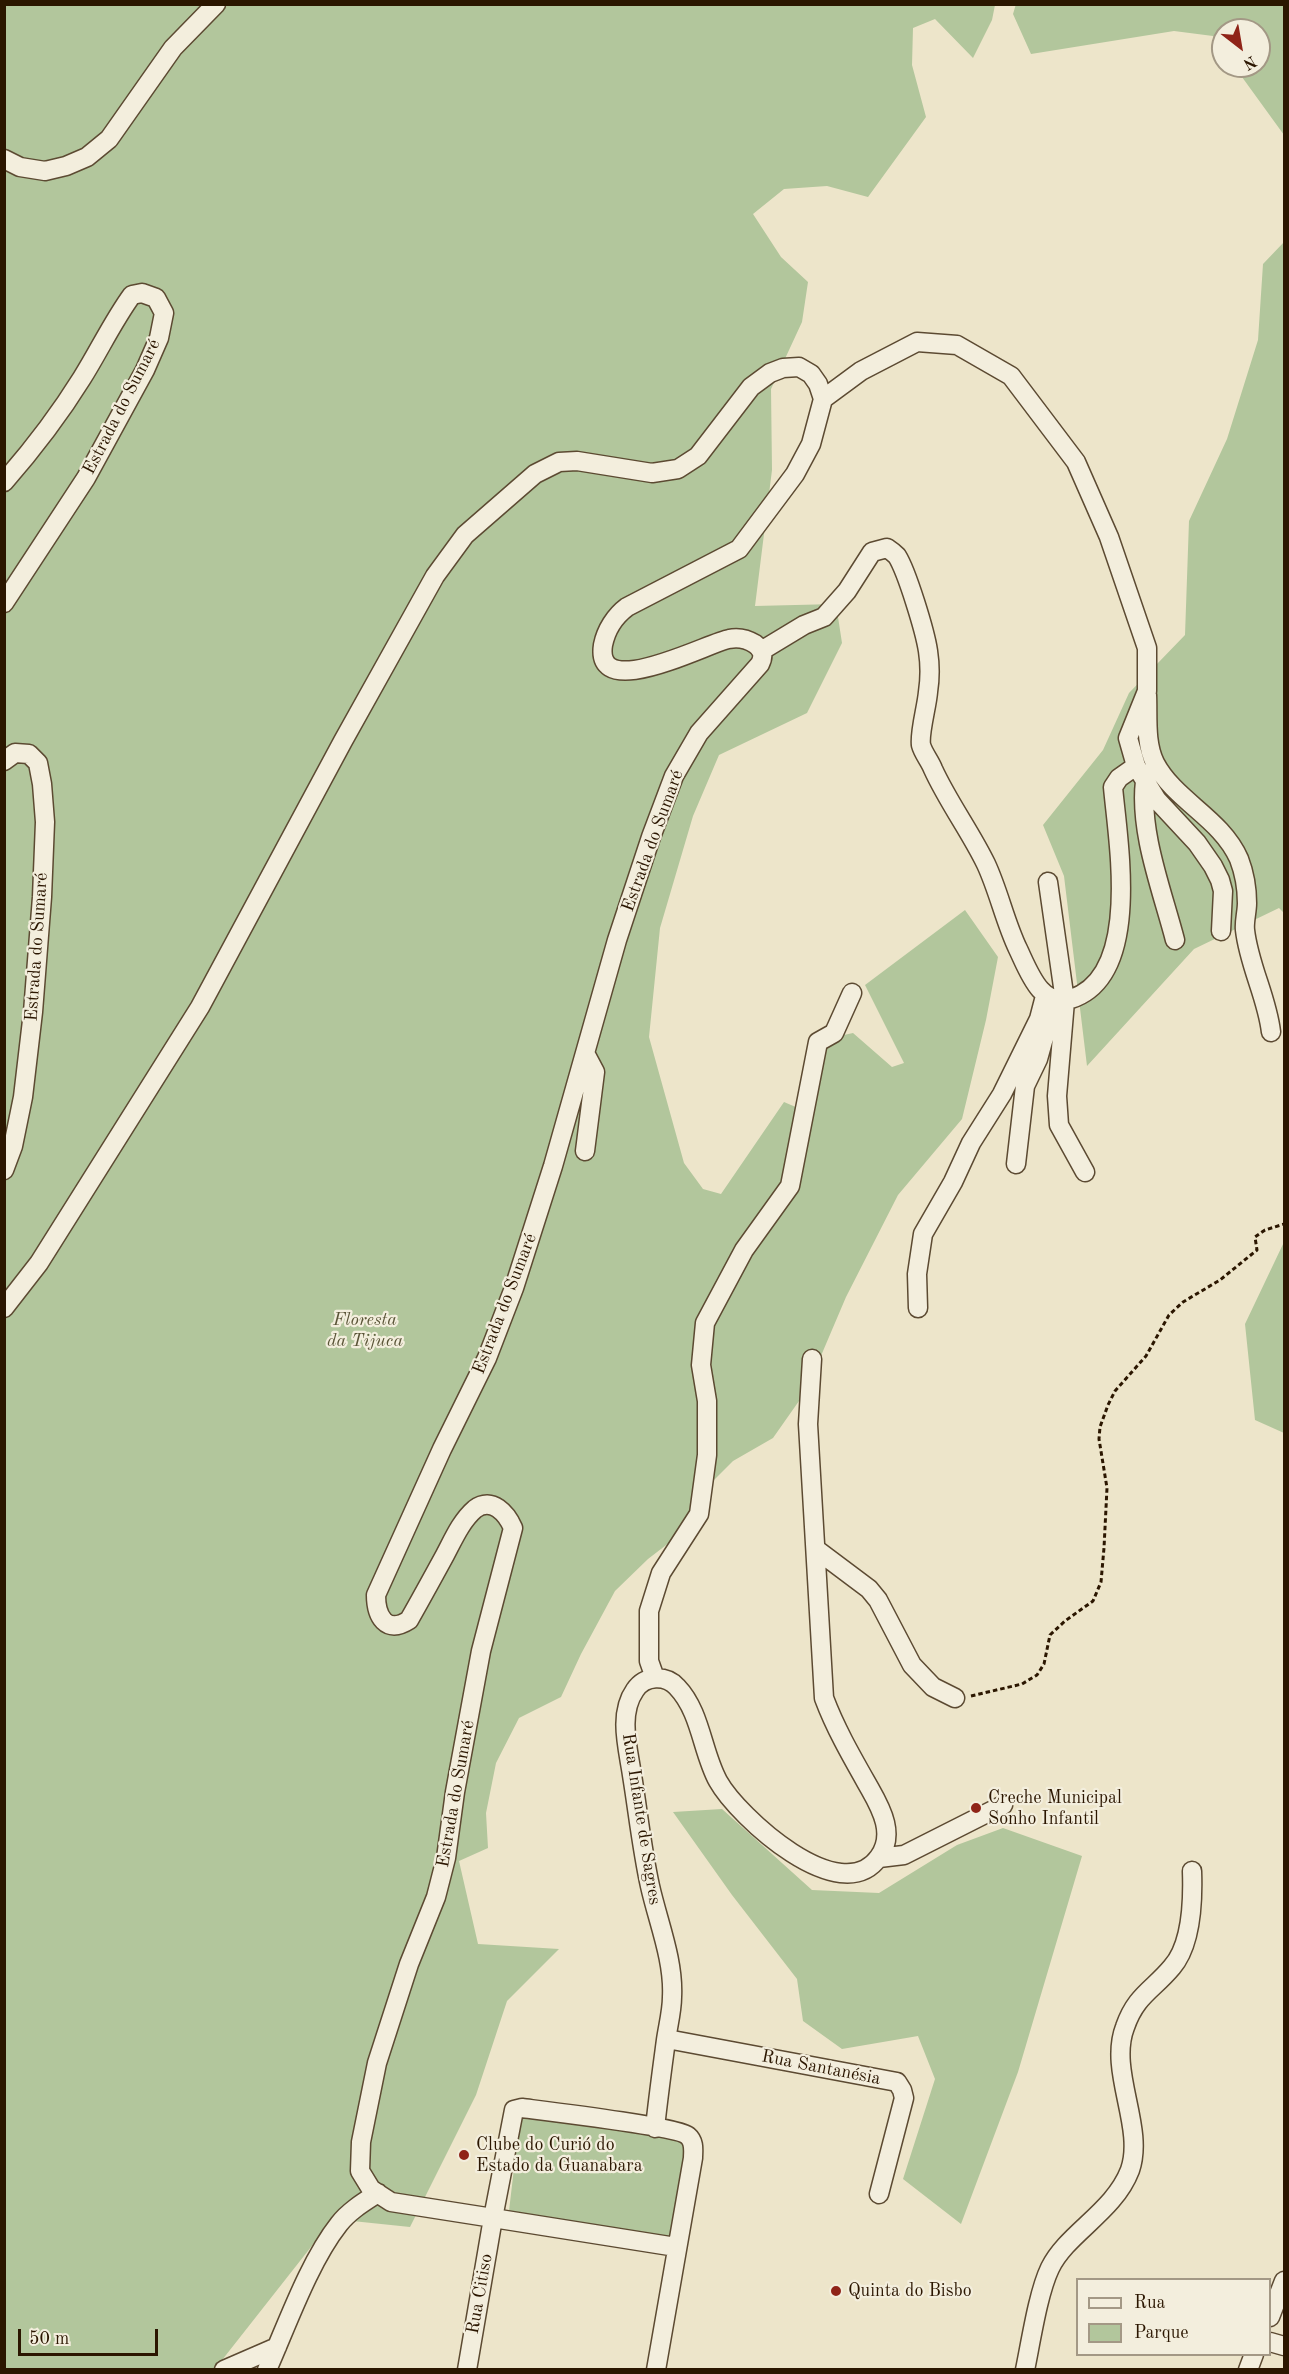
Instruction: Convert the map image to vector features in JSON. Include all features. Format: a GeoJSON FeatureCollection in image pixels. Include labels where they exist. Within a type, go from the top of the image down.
{"type":"FeatureCollection","features":[{"type":"Feature","properties":{"kind":"street"},"geometry":{"type":"LineString","coordinates":[[4,159],[20,167],[45,171],[66,166],[87,157],[109,139],[173,48],[216,4]]}},
{"type":"Feature","properties":{"kind":"street","name":"Estrada do Sumaré"},"geometry":{"type":"LineString","coordinates":[[4,482],[36,446],[62,410],[119,312],[132,295],[142,293],[156,297],[164,313],[159,338],[145,370],[86,478],[4,603]]}},
{"type":"Feature","properties":{"kind":"street"},"geometry":{"type":"LineString","coordinates":[[823,399],[861,371],[917,342],[957,345],[1011,376],[1076,462],[1108,537],[1147,648],[1148,742],[1155,763],[1176,789],[1210,821],[1229,843],[1238,858],[1244,876],[1247,900],[1245,930],[1254,967],[1269,1010],[1271,1032]]}},
{"type":"Feature","properties":{"kind":"street"},"geometry":{"type":"LineString","coordinates":[[4,1308],[39,1263],[200,1007],[435,576],[465,535],[535,474],[559,462],[577,460],[652,473],[678,469],[698,456],[752,387],[770,373],[783,368],[799,367],[811,374],[818,384],[823,399],[811,444],[795,474],[739,549],[627,607],[616,615],[603,644],[603,654],[610,668],[618,672],[640,670],[728,639],[748,640],[761,651],[804,625],[824,617],[846,591],[872,552],[886,548],[895,554],[901,563],[918,612],[928,650],[928,691],[920,736],[921,746],[939,783],[986,864],[1017,946],[1054,999],[1038,1059],[1025,1086],[1016,1164]]}},
{"type":"Feature","properties":{"kind":"street","name":"Estrada do Sumaré"},"geometry":{"type":"LineString","coordinates":[[675,2247],[391,2202],[371,2189],[360,2171],[361,2142],[377,2064],[409,1964],[436,1896],[446,1858],[455,1792],[481,1651],[513,1528],[507,1514],[498,1507],[487,1504],[476,1508],[462,1523],[409,1620],[402,1625],[390,1625],[381,1618],[376,1610],[376,1595],[491,1348],[514,1288],[554,1166],[617,940],[674,776],[699,733],[760,664],[763,658],[761,651]]}},
{"type":"Feature","properties":{"kind":"street"},"geometry":{"type":"LineString","coordinates":[[1146,693],[1128,738],[1140,773],[1157,800],[1197,843],[1220,880],[1223,891],[1221,931]]}},
{"type":"Feature","properties":{"kind":"street","name":"Estrada do Sumaré"},"geometry":{"type":"LineString","coordinates":[[4,761],[15,753],[29,753],[38,763],[45,822],[42,897],[32,1023],[23,1097],[13,1146],[4,1170]]}},
{"type":"Feature","properties":{"kind":"street"},"geometry":{"type":"LineString","coordinates":[[918,1308],[917,1274],[923,1234],[953,1182],[971,1143],[1002,1094],[1039,1019],[1054,999],[1084,994],[1103,974],[1114,947],[1119,922],[1121,861],[1113,787],[1119,778],[1140,773]]}},
{"type":"Feature","properties":{"kind":"street"},"geometry":{"type":"LineString","coordinates":[[1140,773],[1147,831],[1175,940]]}},
{"type":"Feature","properties":{"kind":"street"},"geometry":{"type":"LineString","coordinates":[[1223,891],[1239,881],[1238,858]]}},
{"type":"Feature","properties":{"kind":"street"},"geometry":{"type":"LineString","coordinates":[[1048,882],[1059,1125],[1085,1172]]}},
{"type":"Feature","properties":{"kind":"street"},"geometry":{"type":"LineString","coordinates":[[812,1359],[808,1424],[824,1698],[839,1736],[877,1800],[886,1822],[885,1845],[879,1858],[866,1869],[848,1873],[829,1872],[809,1865],[744,1814],[719,1783],[689,1704],[677,1687],[666,1679],[655,1678],[649,1661],[649,1611],[661,1574],[699,1514],[707,1455],[707,1401],[701,1365],[705,1323],[744,1250],[790,1186],[818,1042],[834,1033],[852,993]]}},
{"type":"Feature","properties":{"kind":"street"},"geometry":{"type":"LineString","coordinates":[[585,1151],[595,1072],[586,1055]]}},
{"type":"Feature","properties":{"kind":"street"},"geometry":{"type":"LineString","coordinates":[[817,1550],[851,1573],[868,1589],[882,1608],[912,1665],[933,1687],[955,1698]]}},
{"type":"Feature","properties":{"kind":"street","name":"Rua Infante de Sagres"},"geometry":{"type":"LineString","coordinates":[[654,2128],[672,1996],[669,1967],[650,1883],[626,1720],[629,1702],[636,1688],[644,1681],[655,1678]]}},
{"type":"Feature","properties":{"kind":"street"},"geometry":{"type":"LineString","coordinates":[[879,1858],[904,1855],[1003,1805]]}},
{"type":"Feature","properties":{"kind":"street"},"geometry":{"type":"LineString","coordinates":[[1025,2370],[1050,2268],[1111,2201],[1130,2170],[1134,2156],[1119,2049],[1124,2028],[1135,2004],[1174,1966],[1188,1933],[1193,1895],[1191,1871]]}},
{"type":"Feature","properties":{"kind":"street","name":"Rua Santanésia"},"geometry":{"type":"LineString","coordinates":[[666,2039],[897,2082],[904,2098],[879,2194]]}},
{"type":"Feature","properties":{"kind":"street","name":"Rua Citiso"},"geometry":{"type":"LineString","coordinates":[[467,2370],[512,2114],[515,2109],[522,2108],[654,2128]]}},
{"type":"Feature","properties":{"kind":"street"},"geometry":{"type":"LineString","coordinates":[[654,2128],[687,2135],[694,2148],[675,2247],[656,2370]]}},
{"type":"Feature","properties":{"kind":"street"},"geometry":{"type":"LineString","coordinates":[[267,2370],[317,2256],[339,2224],[353,2210],[378,2193]]}},
{"type":"Feature","properties":{"kind":"street"},"geometry":{"type":"LineString","coordinates":[[1271,2312],[1284,2281]]}},
{"type":"Feature","properties":{"kind":"street"},"geometry":{"type":"LineString","coordinates":[[224,2370],[277,2347]]}},
{"type":"Feature","properties":{"kind":"street"},"geometry":{"type":"LineString","coordinates":[[1248,2370],[1254,2356]]}},
{"type":"Feature","properties":{"kind":"path"},"geometry":{"type":"LineString","coordinates":[[955,1698],[1022,1684],[1037,1675],[1044,1664],[1050,1635],[1093,1601],[1101,1582],[1107,1499],[1106,1474],[1099,1439],[1100,1427],[1115,1391],[1142,1361],[1169,1315],[1183,1302],[1220,1280],[1257,1250],[1255,1237],[1265,1230],[1284,1224]]}},
{"type":"Feature","properties":{"kind":"green space"},"geometry":{"type":"Polygon","coordinates":[[[1016,4],[1284,5],[1284,135],[1243,78],[1271,78],[1271,18],[1211,18],[1211,36],[1174,31],[1031,54],[1013,14],[1016,4]]]}},
{"type":"Feature","properties":{"kind":"green space","name":"Floresta da Tijuca"},"geometry":{"type":"Polygon","coordinates":[[[5,5],[995,5],[992,20],[973,58],[935,19],[913,28],[912,65],[926,117],[868,197],[827,186],[784,189],[753,214],[781,257],[808,282],[802,322],[771,389],[772,470],[755,606],[836,604],[842,643],[807,713],[719,755],[693,816],[660,928],[649,1037],[684,1163],[703,1189],[721,1194],[784,1102],[805,1111],[821,1040],[853,1033],[892,1067],[904,1063],[865,985],[965,910],[998,957],[986,1020],[962,1119],[898,1195],[846,1297],[806,1391],[773,1438],[733,1461],[701,1493],[687,1529],[648,1559],[615,1591],[561,1697],[519,1718],[496,1763],[486,1813],[488,1848],[459,1861],[478,1944],[559,1949],[507,2001],[476,2095],[410,2227],[333,2219],[215,2369],[5,2370],[5,5]]]}},
{"type":"Feature","properties":{"kind":"green space"},"geometry":{"type":"Polygon","coordinates":[[[1284,242],[1284,913],[1279,908],[1194,949],[1087,1066],[1064,876],[1043,825],[1103,750],[1129,693],[1185,635],[1189,521],[1227,439],[1258,340],[1263,264],[1284,242]]]}},
{"type":"Feature","properties":{"kind":"green space"},"geometry":{"type":"Polygon","coordinates":[[[1284,1242],[1284,1433],[1255,1420],[1245,1324],[1284,1242]]]}},
{"type":"Feature","properties":{"kind":"green space"},"geometry":{"type":"Polygon","coordinates":[[[722,1809],[812,1890],[879,1893],[957,1845],[1003,1828],[1082,1856],[1018,2072],[961,2224],[903,2179],[935,2079],[918,2036],[842,2049],[803,2021],[797,1979],[732,1895],[673,1812],[722,1809]]]}},
{"type":"Feature","properties":{"kind":"green space"},"geometry":{"type":"Polygon","coordinates":[[[520,2117],[572,2119],[687,2139],[671,2237],[509,2211],[520,2117]]]}},
{"type":"Feature","properties":{"kind":"place","name":"Creche Municipal Sonho Infantil"},"geometry":{"type":"Point","coordinates":[976,1808]}},
{"type":"Feature","properties":{"kind":"place","name":"Clube do Curió do Estado da Guanabara"},"geometry":{"type":"Point","coordinates":[464,2155]}},
{"type":"Feature","properties":{"kind":"place","name":"Quinta do Bisbo"},"geometry":{"type":"Point","coordinates":[836,2291]}}]}
